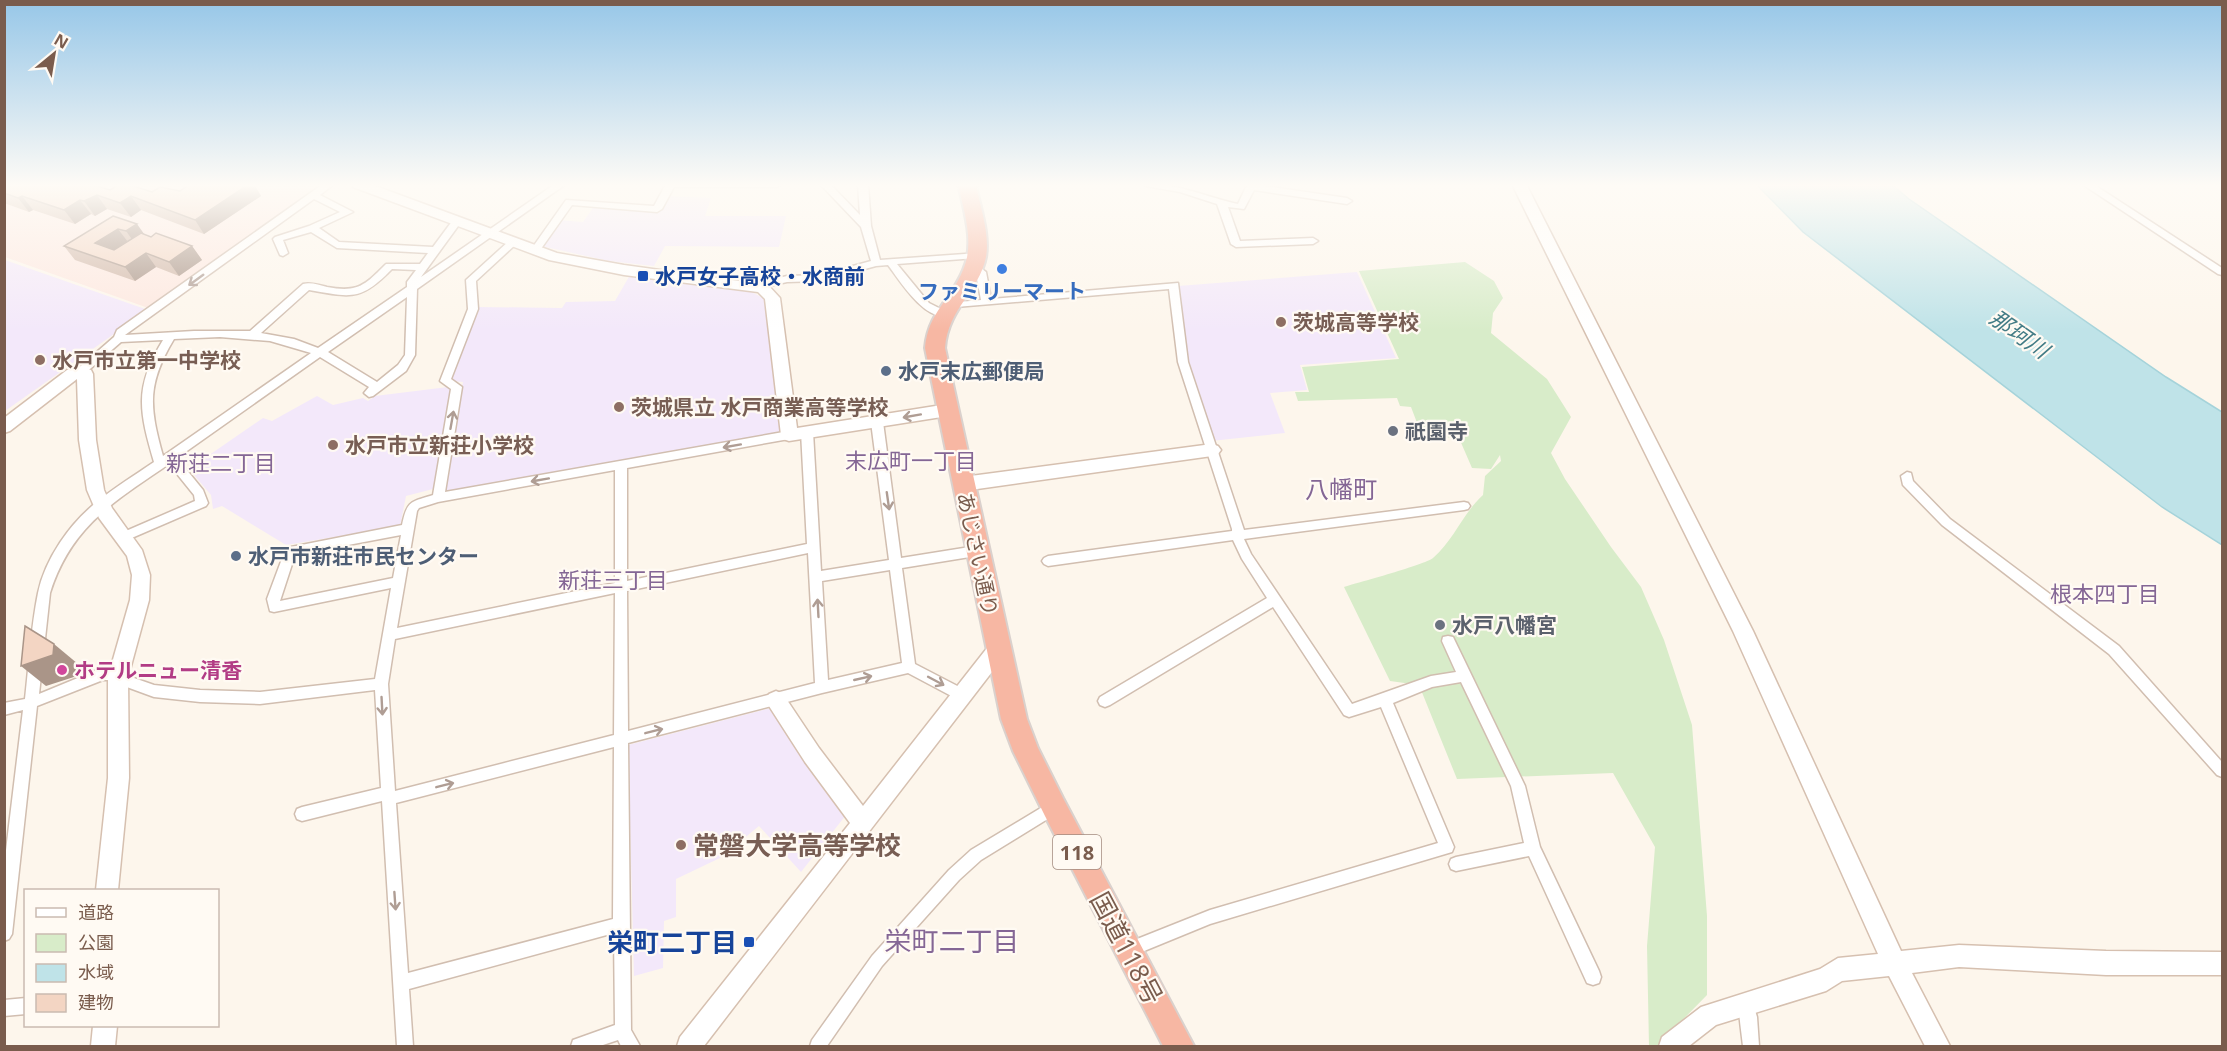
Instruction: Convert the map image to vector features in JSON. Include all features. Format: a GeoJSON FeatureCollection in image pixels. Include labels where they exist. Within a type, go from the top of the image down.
{"type":"FeatureCollection","features":[{"type":"Feature","properties":{"kind":"highway"},"geometry":{"type":"LineString","coordinates":[[972,233],[975,260]]}},
{"type":"Feature","properties":{"kind":"highway","name":"あじさい通り"},"geometry":{"type":"LineString","coordinates":[[975,260],[946,310],[936,332],[935,348],[998,650]]}},
{"type":"Feature","properties":{"kind":"highway","name":"国道118号"},"geometry":{"type":"LineString","coordinates":[[998,650],[1014,719],[1026,751],[1179,1047]]}},
{"type":"Feature","properties":{"kind":"street"},"geometry":{"type":"LineString","coordinates":[[4,427],[79,372],[118,339],[121,332],[260,233]]}},
{"type":"Feature","properties":{"kind":"street"},"geometry":{"type":"LineString","coordinates":[[283,253],[278,239],[296,233]]}},
{"type":"Feature","properties":{"kind":"street"},"geometry":{"type":"LineString","coordinates":[[319,233],[337,245],[434,250]]}},
{"type":"Feature","properties":{"kind":"street"},"geometry":{"type":"LineString","coordinates":[[118,339],[216,333],[252,335],[296,343],[319,352],[373,390],[402,368],[410,356],[412,282],[447,233]]}},
{"type":"Feature","properties":{"kind":"street"},"geometry":{"type":"LineString","coordinates":[[534,251],[547,233]]}},
{"type":"Feature","properties":{"kind":"street"},"geometry":{"type":"LineString","coordinates":[[868,233],[876,263]]}},
{"type":"Feature","properties":{"kind":"street"},"geometry":{"type":"LineString","coordinates":[[1232,233],[1236,244],[1313,242]]}},
{"type":"Feature","properties":{"kind":"street"},"geometry":{"type":"LineString","coordinates":[[1544,233],[1747,639],[1894,962],[1938,1047]]}},
{"type":"Feature","properties":{"kind":"street"},"geometry":{"type":"LineString","coordinates":[[2163,233],[2223,272]]}},
{"type":"Feature","properties":{"kind":"street"},"geometry":{"type":"LineString","coordinates":[[4,934],[48,580],[53,566],[70,539],[101,505],[489,234],[534,251],[578,262],[624,270],[757,286],[787,279],[820,278],[876,263],[975,260],[981,272],[987,302]]}},
{"type":"Feature","properties":{"kind":"street"},"geometry":{"type":"LineString","coordinates":[[438,498],[458,387],[445,381],[473,309],[471,280],[512,243]]}},
{"type":"Feature","properties":{"kind":"street"},"geometry":{"type":"LineString","coordinates":[[891,263],[926,305],[946,310],[987,302],[1174,285],[1183,362],[1238,529],[1237,537],[1246,556],[1349,711],[1431,682],[1464,676]]}},
{"type":"Feature","properties":{"kind":"street"},"geometry":{"type":"LineString","coordinates":[[252,335],[307,286],[323,291],[359,291],[374,281],[388,266],[422,267]]}},
{"type":"Feature","properties":{"kind":"street"},"geometry":{"type":"LineString","coordinates":[[757,286],[768,292],[772,298],[789,435]]}},
{"type":"Feature","properties":{"kind":"street"},"geometry":{"type":"LineString","coordinates":[[123,537],[202,503],[199,493],[165,461],[146,405],[150,372],[170,337]]}},
{"type":"Feature","properties":{"kind":"street"},"geometry":{"type":"LineString","coordinates":[[79,372],[85,374],[91,467],[101,505],[140,565],[142,576],[139,597],[118,674],[119,742],[112,856],[107,889]]}},
{"type":"Feature","properties":{"kind":"street"},"geometry":{"type":"LineString","coordinates":[[405,1047],[381,684],[411,510],[415,505],[438,498],[789,435],[948,410]]}},
{"type":"Feature","properties":{"kind":"street"},"geometry":{"type":"LineString","coordinates":[[877,422],[909,667]]}},
{"type":"Feature","properties":{"kind":"street"},"geometry":{"type":"LineString","coordinates":[[807,432],[822,687]]}},
{"type":"Feature","properties":{"kind":"street"},"geometry":{"type":"LineString","coordinates":[[963,484],[1212,450]]}},
{"type":"Feature","properties":{"kind":"street"},"geometry":{"type":"LineString","coordinates":[[621,466],[620,740],[623,1030],[626,1040],[632,1047]]}},
{"type":"Feature","properties":{"kind":"street"},"geometry":{"type":"LineString","coordinates":[[1907,476],[1907,482],[1946,522],[2073,611],[2114,650],[2223,771]]}},
{"type":"Feature","properties":{"kind":"street"},"geometry":{"type":"LineString","coordinates":[[1048,561],[1464,506]]}},
{"type":"Feature","properties":{"kind":"street"},"geometry":{"type":"LineString","coordinates":[[398,582],[274,607],[273,599],[290,550],[408,529]]}},
{"type":"Feature","properties":{"kind":"street"},"geometry":{"type":"LineString","coordinates":[[390,635],[814,547]]}},
{"type":"Feature","properties":{"kind":"street"},"geometry":{"type":"LineString","coordinates":[[817,577],[976,551]]}},
{"type":"Feature","properties":{"kind":"street"},"geometry":{"type":"LineString","coordinates":[[1105,701],[1275,599]]}},
{"type":"Feature","properties":{"kind":"street"},"geometry":{"type":"LineString","coordinates":[[1448,641],[1518,786],[1533,848],[1593,977]]}},
{"type":"Feature","properties":{"kind":"street"},"geometry":{"type":"LineString","coordinates":[[689,1047],[998,650]]}},
{"type":"Feature","properties":{"kind":"street"},"geometry":{"type":"LineString","coordinates":[[302,814],[388,796],[620,740],[822,687],[909,667],[962,695]]}},
{"type":"Feature","properties":{"kind":"street"},"geometry":{"type":"LineString","coordinates":[[4,709],[31,703],[102,674],[118,674],[129,682],[154,691],[200,696],[260,698],[381,684]]}},
{"type":"Feature","properties":{"kind":"street"},"geometry":{"type":"LineString","coordinates":[[776,700],[812,755],[862,822]]}},
{"type":"Feature","properties":{"kind":"street"},"geometry":{"type":"LineString","coordinates":[[1127,950],[1210,917],[1447,847],[1385,700]]}},
{"type":"Feature","properties":{"kind":"street"},"geometry":{"type":"LineString","coordinates":[[818,1047],[877,961],[954,875],[976,855],[1054,807]]}},
{"type":"Feature","properties":{"kind":"street"},"geometry":{"type":"LineString","coordinates":[[1456,864],[1533,848]]}},
{"type":"Feature","properties":{"kind":"street"},"geometry":{"type":"LineString","coordinates":[[401,983],[621,924]]}},
{"type":"Feature","properties":{"kind":"street"},"geometry":{"type":"LineString","coordinates":[[1671,1047],[1709,1015],[1826,979],[1838,970],[1959,956],[2106,963],[2223,964]]}},
{"type":"Feature","properties":{"kind":"street"},"geometry":{"type":"LineString","coordinates":[[1745,1003],[1749,1017],[1751,1047]]}},
{"type":"Feature","properties":{"kind":"street"},"geometry":{"type":"LineString","coordinates":[[4,1008],[24,1006]]}},
{"type":"Feature","properties":{"kind":"street"},"geometry":{"type":"LineString","coordinates":[[103,1047],[105,1027]]}},
{"type":"Feature","properties":{"kind":"street"},"geometry":{"type":"LineString","coordinates":[[579,1047],[623,1030]]}},
{"type":"Feature","properties":{"kind":"shaded area"},"geometry":{"type":"Polygon","coordinates":[[[5,233],[256,233],[151,309],[5,257],[5,233]]]}},
{"type":"Feature","properties":{"kind":"shaded area"},"geometry":{"type":"Polygon","coordinates":[[[549,233],[782,233],[779,247],[665,246],[654,266],[609,261],[541,246],[549,233]]]}},
{"type":"Feature","properties":{"kind":"shaded area","name":"水戸市立第一中学校"},"geometry":{"type":"Polygon","coordinates":[[[5,260],[148,310],[5,411],[5,260]]]}},
{"type":"Feature","properties":{"kind":"shaded area","name":"茨城高等学校"},"geometry":{"type":"Polygon","coordinates":[[[1357,272],[1396,358],[1300,365],[1307,390],[1270,393],[1285,433],[1211,441],[1186,361],[1178,286],[1357,272]]]}},
{"type":"Feature","properties":{"kind":"shaded area","name":"茨城県立 水戸商業高等学校"},"geometry":{"type":"Polygon","coordinates":[[[630,275],[746,289],[763,298],[770,314],[781,432],[443,493],[463,382],[452,381],[448,378],[476,307],[562,308],[566,302],[615,301],[630,275]]]}},
{"type":"Feature","properties":{"kind":"shaded area","name":"水戸市立新荘小学校"},"geometry":{"type":"Polygon","coordinates":[[[448,387],[454,389],[433,489],[406,496],[400,526],[286,545],[222,506],[213,509],[211,495],[189,469],[263,418],[272,421],[317,396],[333,405],[363,398],[368,401],[375,396],[448,387]]]}},
{"type":"Feature","properties":{"kind":"shaded area","name":"常磐大学高等学校"},"geometry":{"type":"Polygon","coordinates":[[[771,708],[846,815],[801,872],[759,826],[742,840],[719,851],[722,857],[676,879],[676,917],[664,921],[663,968],[634,976],[628,745],[771,708]]]}},
{"type":"Feature","properties":{"kind":"green space"},"geometry":{"type":"Polygon","coordinates":[[[1465,262],[1494,281],[1503,298],[1493,313],[1491,333],[1547,379],[1571,417],[1551,453],[1565,479],[1641,587],[1664,640],[1692,725],[1707,916],[1707,995],[1657,1046],[1649,1046],[1647,946],[1655,847],[1613,773],[1457,779],[1419,685],[1390,681],[1344,587],[1433,558],[1483,495],[1485,476],[1501,461],[1500,455],[1491,469],[1472,468],[1459,438],[1440,437],[1437,428],[1419,428],[1411,407],[1400,406],[1397,398],[1298,401],[1295,392],[1309,392],[1302,367],[1399,359],[1359,271],[1465,262]]]}},
{"type":"Feature","properties":{"kind":"water","name":"那珂川"},"geometry":{"type":"Polygon","coordinates":[[[1804,233],[1958,233],[2166,377],[2222,412],[2222,545],[2162,507],[1804,233]]]}},
{"type":"Feature","properties":{"kind":"building"},"geometry":{"type":"Polygon","coordinates":[[[85,233],[111,233],[95,243],[114,250],[141,233],[151,237],[156,233],[192,246],[169,262],[146,253],[125,267],[64,246],[85,233]]]}},
{"type":"Feature","properties":{"kind":"building"},"geometry":{"type":"Polygon","coordinates":[[[25,626],[54,644],[53,655],[21,666],[25,626]]]}},
{"type":"Feature","properties":{"kind":"place","name":"ファミリーマート"},"geometry":{"type":"Point","coordinates":[1002,269]}},
{"type":"Feature","properties":{"kind":"place","name":"水戸女子高校・水商前"},"geometry":{"type":"Point","coordinates":[643,276]}},
{"type":"Feature","properties":{"kind":"place","name":"茨城高等学校"},"geometry":{"type":"Point","coordinates":[1281,322]}},
{"type":"Feature","properties":{"kind":"place","name":"水戸市立第一中学校"},"geometry":{"type":"Point","coordinates":[40,360]}},
{"type":"Feature","properties":{"kind":"place","name":"水戸末広郵便局"},"geometry":{"type":"Point","coordinates":[886,371]}},
{"type":"Feature","properties":{"kind":"place","name":"茨城県立 水戸商業高等学校"},"geometry":{"type":"Point","coordinates":[619,407]}},
{"type":"Feature","properties":{"kind":"place","name":"祇園寺"},"geometry":{"type":"Point","coordinates":[1393,431]}},
{"type":"Feature","properties":{"kind":"place","name":"水戸市立新荘小学校"},"geometry":{"type":"Point","coordinates":[333,445]}},
{"type":"Feature","properties":{"kind":"place","name":"水戸市新荘市民センター"},"geometry":{"type":"Point","coordinates":[236,556]}},
{"type":"Feature","properties":{"kind":"place","name":"水戸八幡宮"},"geometry":{"type":"Point","coordinates":[1440,625]}},
{"type":"Feature","properties":{"kind":"place","name":"ホテルニュー清香"},"geometry":{"type":"Point","coordinates":[62,670]}},
{"type":"Feature","properties":{"kind":"place","name":"常磐大学高等学校"},"geometry":{"type":"Point","coordinates":[681,845]}},
{"type":"Feature","properties":{"kind":"place","name":"栄町二丁目"},"geometry":{"type":"Point","coordinates":[749,942]}},
{"type":"Feature","properties":{"kind":"district","name":"末広町一丁目"},"geometry":{"type":"Point","coordinates":[911,460]}},
{"type":"Feature","properties":{"kind":"district","name":"新荘二丁目"},"geometry":{"type":"Point","coordinates":[221,462]}},
{"type":"Feature","properties":{"kind":"district","name":"八幡町"},"geometry":{"type":"Point","coordinates":[1341,488]}},
{"type":"Feature","properties":{"kind":"district","name":"新荘三丁目"},"geometry":{"type":"Point","coordinates":[613,579]}},
{"type":"Feature","properties":{"kind":"district","name":"根本四丁目"},"geometry":{"type":"Point","coordinates":[2105,593]}},
{"type":"Feature","properties":{"kind":"district","name":"栄町二丁目"},"geometry":{"type":"Point","coordinates":[952,940]}}]}
